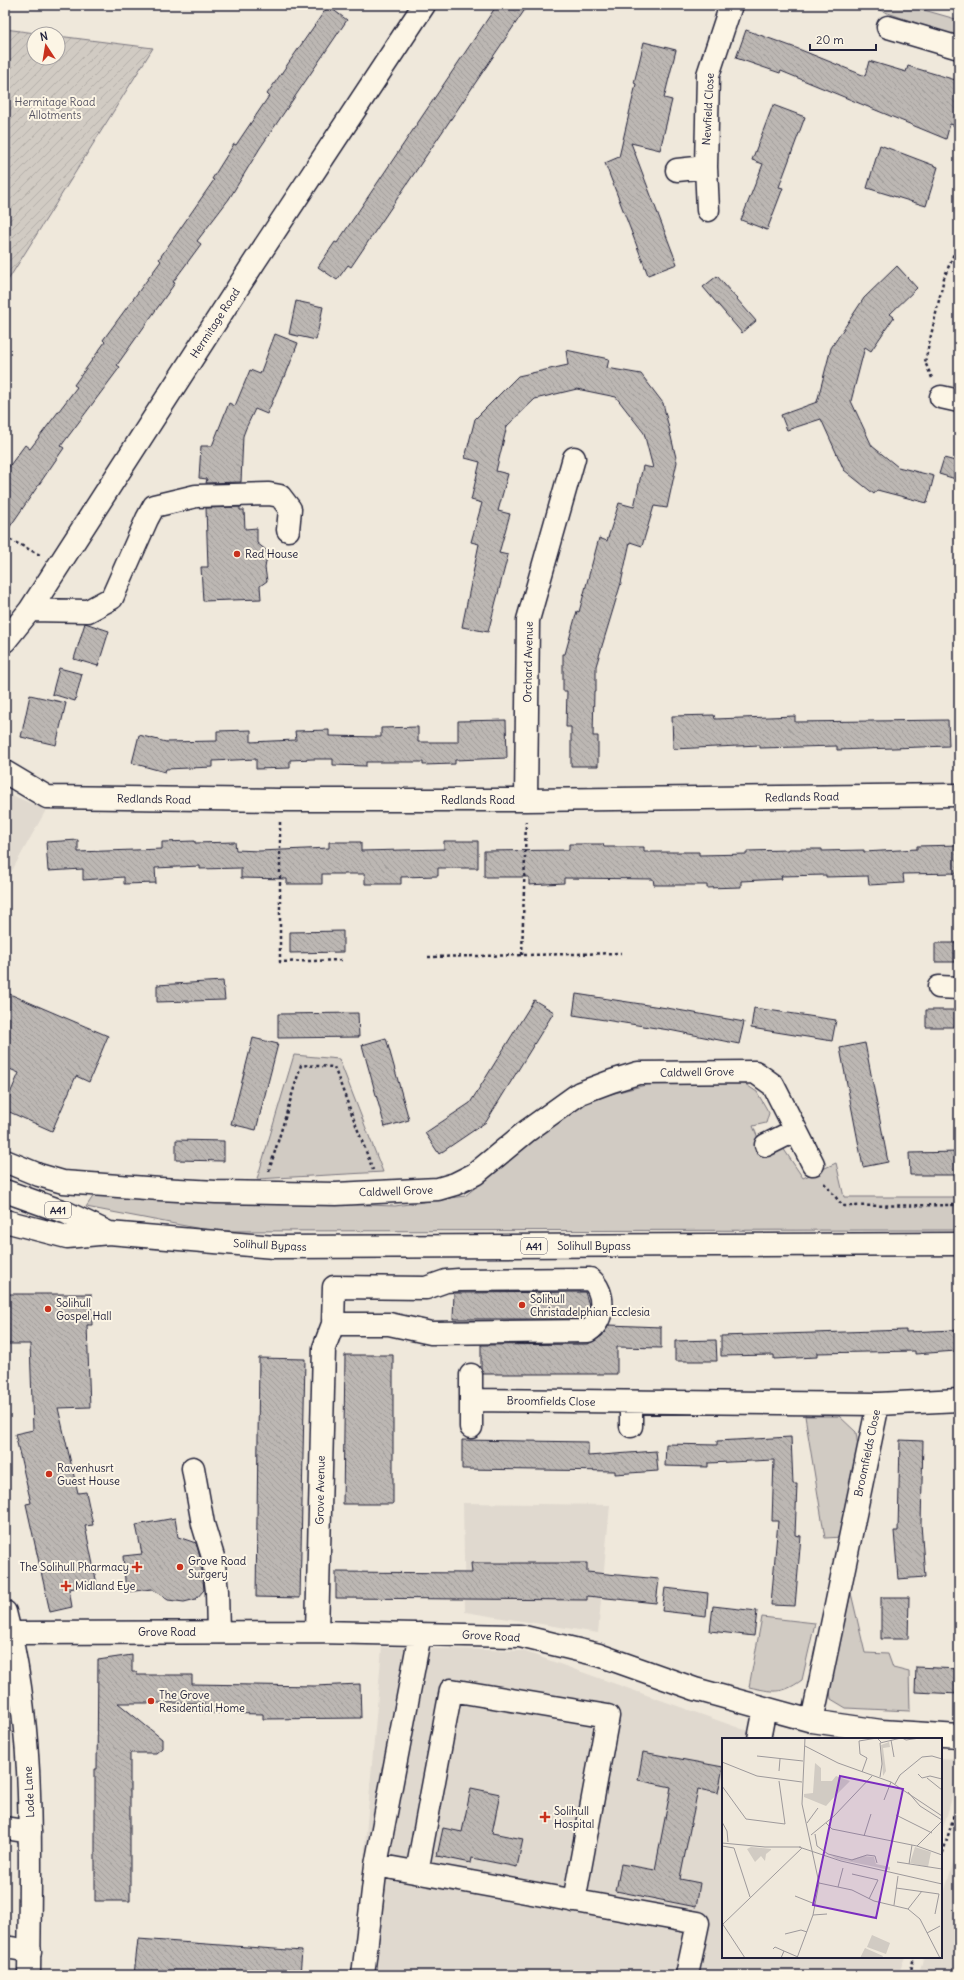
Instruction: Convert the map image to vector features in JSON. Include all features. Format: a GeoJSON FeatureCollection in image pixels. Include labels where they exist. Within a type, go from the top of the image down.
{"type":"FeatureCollection","features":[{"type":"Feature","properties":{"kind":"main road","name":"Hermitage Road"},"geometry":{"type":"LineString","coordinates":[[5,641],[30,610],[60,565],[251,267],[424,5]]}},
{"type":"Feature","properties":{"kind":"main road","name":"Newfield Close"},"geometry":{"type":"LineString","coordinates":[[708,210],[706,167],[708,75],[731,5]]}},
{"type":"Feature","properties":{"kind":"main road"},"geometry":{"type":"LineString","coordinates":[[888,27],[959,48]]}},
{"type":"Feature","properties":{"kind":"main road"},"geometry":{"type":"LineString","coordinates":[[676,170],[706,167]]}},
{"type":"Feature","properties":{"kind":"main road","name":"Orchard Avenue"},"geometry":{"type":"LineString","coordinates":[[526,800],[528,620],[574,458]]}},
{"type":"Feature","properties":{"kind":"main road"},"geometry":{"type":"LineString","coordinates":[[30,610],[88,611],[112,598],[146,519],[154,506],[196,496],[269,494],[280,496],[290,509],[288,530]]}},
{"type":"Feature","properties":{"kind":"main road","name":"Redlands Road"},"geometry":{"type":"LineString","coordinates":[[5,772],[48,797],[280,800],[526,800],[959,795]]}},
{"type":"Feature","properties":{"kind":"main road","name":"Caldwell Grove"},"geometry":{"type":"LineString","coordinates":[[5,1161],[39,1175],[63,1182],[216,1192],[336,1194],[438,1189],[455,1184],[475,1174],[527,1130],[580,1093],[638,1073],[755,1072],[774,1085],[813,1164]]}},
{"type":"Feature","properties":{"kind":"main road"},"geometry":{"type":"LineString","coordinates":[[766,1145],[796,1130]]}},
{"type":"Feature","properties":{"kind":"main road","name":"Solihull Bypass"},"geometry":{"type":"LineString","coordinates":[[5,1190],[67,1213],[109,1233]]}},
{"type":"Feature","properties":{"kind":"main road","name":"Solihull Bypass"},"geometry":{"type":"LineString","coordinates":[[5,1222],[67,1237],[109,1233],[274,1247],[959,1244]]}},
{"type":"Feature","properties":{"kind":"main road","name":"Grove Avenue"},"geometry":{"type":"LineString","coordinates":[[317,1632],[324,1348],[332,1324],[334,1287],[426,1288],[446,1281],[460,1280],[590,1279],[595,1283],[599,1292],[601,1315],[599,1322],[595,1327],[588,1331],[431,1333],[389,1324],[332,1324]]}},
{"type":"Feature","properties":{"kind":"main road"},"geometry":{"type":"LineString","coordinates":[[471,1375],[471,1427]]}},
{"type":"Feature","properties":{"kind":"main road","name":"Broomfields Close"},"geometry":{"type":"LineString","coordinates":[[471,1400],[878,1404],[812,1721]]}},
{"type":"Feature","properties":{"kind":"main road"},"geometry":{"type":"LineString","coordinates":[[878,1404],[959,1400]]}},
{"type":"Feature","properties":{"kind":"main road"},"geometry":{"type":"LineString","coordinates":[[631,1402],[631,1426]]}},
{"type":"Feature","properties":{"kind":"main road"},"geometry":{"type":"LineString","coordinates":[[193,1468],[203,1524],[212,1557],[217,1592],[218,1632]]}},
{"type":"Feature","properties":{"kind":"main road","name":"Lode Lane"},"geometry":{"type":"LineString","coordinates":[[5,1612],[11,1633],[25,1731],[30,1832],[29,1975]]}},
{"type":"Feature","properties":{"kind":"main road","name":"Grove Road"},"geometry":{"type":"LineString","coordinates":[[11,1633],[317,1632],[520,1636],[599,1655],[695,1689],[812,1721],[881,1731],[959,1736]]}},
{"type":"Feature","properties":{"kind":"main road"},"geometry":{"type":"LineString","coordinates":[[364,1975],[376,1865],[420,1634]]}},
{"type":"Feature","properties":{"kind":"main road"},"geometry":{"type":"LineString","coordinates":[[417,1872],[451,1690],[608,1716],[574,1901]]}},
{"type":"Feature","properties":{"kind":"main road"},"geometry":{"type":"LineString","coordinates":[[759,1738],[766,1708]]}},
{"type":"Feature","properties":{"kind":"main road"},"geometry":{"type":"LineString","coordinates":[[5,1828],[30,1832]]}},
{"type":"Feature","properties":{"kind":"main road"},"geometry":{"type":"LineString","coordinates":[[376,1865],[698,1923],[688,1975]]}},
{"type":"Feature","properties":{"kind":"main road"},"geometry":{"type":"LineString","coordinates":[[5,1947],[30,1951]]}},
{"type":"Feature","properties":{"kind":"path"},"geometry":{"type":"LineString","coordinates":[[950,399],[925,362],[944,278],[959,241]]}},
{"type":"Feature","properties":{"kind":"path"},"geometry":{"type":"LineString","coordinates":[[5,537],[60,565]]}},
{"type":"Feature","properties":{"kind":"path"},"geometry":{"type":"LineString","coordinates":[[280,800],[280,962],[342,960]]}},
{"type":"Feature","properties":{"kind":"path"},"geometry":{"type":"LineString","coordinates":[[522,955],[526,800]]}},
{"type":"Feature","properties":{"kind":"path"},"geometry":{"type":"LineString","coordinates":[[428,957],[621,952]]}},
{"type":"Feature","properties":{"kind":"path"},"geometry":{"type":"LineString","coordinates":[[262,1193],[301,1065],[334,1067],[381,1192]]}},
{"type":"Feature","properties":{"kind":"path"},"geometry":{"type":"LineString","coordinates":[[813,1164],[813,1169],[843,1206],[959,1205]]}},
{"type":"Feature","properties":{"kind":"path"},"geometry":{"type":"LineString","coordinates":[[942,1856],[959,1799]]}},
{"type":"Feature","properties":{"kind":"path"},"geometry":{"type":"LineString","coordinates":[[910,1975],[914,1958]]}},
{"type":"Feature","properties":{"kind":"shaded area"},"geometry":{"type":"Polygon","coordinates":[[[5,792],[46,810],[5,883],[5,792]]]}},
{"type":"Feature","properties":{"kind":"shaded area"},"geometry":{"type":"Polygon","coordinates":[[[463,1503],[610,1505],[598,1633],[465,1612],[463,1503]]]}},
{"type":"Feature","properties":{"kind":"shaded area","name":"Solihull Hospital"},"geometry":{"type":"Polygon","coordinates":[[[382,1647],[523,1651],[742,1729],[787,1738],[722,1738],[722,1958],[905,1958],[898,1975],[354,1975],[382,1647]]]}},
{"type":"Feature","properties":{"kind":"shaded area"},"geometry":{"type":"Polygon","coordinates":[[[942,1758],[959,1759],[959,1775],[942,1832],[942,1758]]]}},
{"type":"Feature","properties":{"kind":"shaded area"},"geometry":{"type":"Polygon","coordinates":[[[959,1845],[959,1975],[918,1975],[924,1958],[942,1958],[942,1899],[959,1845]]]}},
{"type":"Feature","properties":{"kind":"green space"},"geometry":{"type":"Polygon","coordinates":[[[865,5],[916,5],[924,10],[959,20],[959,38],[865,5]]]}},
{"type":"Feature","properties":{"kind":"green space","name":"Hermitage Road Allotments"},"geometry":{"type":"Polygon","coordinates":[[[5,29],[26,32],[26,66],[66,66],[66,37],[153,48],[5,285],[5,29]]]}},
{"type":"Feature","properties":{"kind":"green space"},"geometry":{"type":"Polygon","coordinates":[[[294,1055],[339,1059],[383,1172],[257,1179],[294,1055]]]}},
{"type":"Feature","properties":{"kind":"green space"},"geometry":{"type":"Polygon","coordinates":[[[665,1080],[739,1080],[757,1092],[769,1113],[766,1123],[753,1126],[765,1155],[783,1148],[803,1178],[836,1163],[844,1197],[959,1197],[959,1230],[212,1231],[86,1207],[94,1195],[395,1206],[465,1196],[580,1102],[665,1080]]]}},
{"type":"Feature","properties":{"kind":"green space"},"geometry":{"type":"Polygon","coordinates":[[[805,1416],[839,1416],[856,1432],[859,1455],[843,1537],[825,1538],[805,1416]]]}},
{"type":"Feature","properties":{"kind":"green space"},"geometry":{"type":"Polygon","coordinates":[[[851,1593],[865,1653],[888,1654],[893,1668],[909,1672],[910,1711],[846,1708],[831,1699],[829,1683],[851,1593]]]}},
{"type":"Feature","properties":{"kind":"green space"},"geometry":{"type":"Polygon","coordinates":[[[762,1617],[815,1623],[802,1680],[795,1685],[782,1690],[771,1691],[749,1687],[762,1617]]]}},
{"type":"Feature","properties":{"kind":"building"},"geometry":{"type":"Polygon","coordinates":[[[497,5],[528,5],[351,267],[348,265],[337,280],[318,267],[335,242],[337,243],[497,5]]]}},
{"type":"Feature","properties":{"kind":"building"},"geometry":{"type":"Polygon","coordinates":[[[328,6],[347,20],[260,148],[229,199],[197,241],[201,244],[173,282],[175,283],[117,365],[120,367],[61,446],[64,448],[5,534],[5,472],[25,445],[30,449],[77,387],[74,385],[105,342],[103,340],[161,261],[159,259],[214,180],[212,179],[234,144],[236,145],[269,96],[267,94],[328,6]]]}},
{"type":"Feature","properties":{"kind":"building"},"geometry":{"type":"Polygon","coordinates":[[[746,30],[796,48],[865,76],[869,61],[906,72],[908,66],[959,81],[959,127],[950,124],[946,139],[781,71],[780,73],[736,58],[746,30]]]}},
{"type":"Feature","properties":{"kind":"building"},"geometry":{"type":"Polygon","coordinates":[[[644,42],[676,50],[664,98],[672,100],[660,150],[631,143],[677,264],[648,275],[605,163],[619,157],[644,42]]]}},
{"type":"Feature","properties":{"kind":"building"},"geometry":{"type":"Polygon","coordinates":[[[773,105],[805,117],[779,187],[783,188],[767,230],[741,220],[763,164],[752,160],[773,105]]]}},
{"type":"Feature","properties":{"kind":"building"},"geometry":{"type":"Polygon","coordinates":[[[880,145],[938,167],[926,206],[867,188],[880,145]]]}},
{"type":"Feature","properties":{"kind":"building"},"geometry":{"type":"Polygon","coordinates":[[[897,266],[917,288],[890,314],[894,317],[871,351],[865,347],[851,401],[872,446],[898,467],[934,476],[927,503],[877,490],[874,494],[844,470],[821,419],[787,430],[781,415],[817,402],[831,348],[864,298],[897,266]]]}},
{"type":"Feature","properties":{"kind":"building"},"geometry":{"type":"Polygon","coordinates":[[[717,276],[756,321],[742,333],[703,287],[717,276]]]}},
{"type":"Feature","properties":{"kind":"building"},"geometry":{"type":"Polygon","coordinates":[[[296,301],[323,307],[316,340],[289,334],[296,301]]]}},
{"type":"Feature","properties":{"kind":"building"},"geometry":{"type":"Polygon","coordinates":[[[275,334],[298,343],[285,377],[283,377],[267,414],[255,409],[246,428],[243,436],[241,482],[206,483],[207,479],[199,478],[201,446],[212,446],[229,403],[235,406],[250,370],[260,374],[275,334]]]}},
{"type":"Feature","properties":{"kind":"building"},"geometry":{"type":"Polygon","coordinates":[[[566,350],[609,359],[607,368],[641,374],[663,403],[677,462],[667,508],[654,506],[642,546],[630,542],[621,583],[596,666],[593,736],[598,736],[598,766],[571,766],[571,727],[566,727],[567,691],[563,691],[563,654],[565,654],[577,611],[579,612],[599,538],[607,541],[619,503],[634,507],[643,466],[653,468],[644,433],[616,397],[577,389],[535,399],[507,426],[496,471],[508,474],[498,511],[510,514],[499,553],[508,555],[488,632],[462,627],[479,544],[471,542],[482,503],[471,500],[480,462],[465,458],[475,419],[518,376],[568,365],[566,350]]]}},
{"type":"Feature","properties":{"kind":"building"},"geometry":{"type":"Polygon","coordinates":[[[944,458],[959,462],[959,480],[939,474],[944,458]]]}},
{"type":"Feature","properties":{"kind":"building","name":"Red House"},"geometry":{"type":"Polygon","coordinates":[[[240,507],[240,510],[244,510],[245,529],[257,528],[257,543],[266,550],[267,556],[265,568],[267,581],[260,586],[261,599],[203,601],[201,567],[208,567],[206,508],[240,507]]]}},
{"type":"Feature","properties":{"kind":"building"},"geometry":{"type":"Polygon","coordinates":[[[85,623],[109,631],[98,666],[74,659],[85,623]]]}},
{"type":"Feature","properties":{"kind":"building"},"geometry":{"type":"Polygon","coordinates":[[[59,668],[82,674],[75,701],[52,694],[59,668]]]}},
{"type":"Feature","properties":{"kind":"building"},"geometry":{"type":"Polygon","coordinates":[[[30,695],[66,703],[56,745],[21,737],[30,695]]]}},
{"type":"Feature","properties":{"kind":"building"},"geometry":{"type":"Polygon","coordinates":[[[714,715],[715,719],[795,716],[795,722],[948,720],[949,746],[837,750],[837,746],[760,748],[760,745],[673,749],[672,716],[714,715]]]}},
{"type":"Feature","properties":{"kind":"building"},"geometry":{"type":"Polygon","coordinates":[[[506,720],[507,758],[455,760],[455,764],[423,765],[423,762],[366,762],[366,766],[333,765],[333,759],[313,759],[290,760],[290,768],[256,769],[256,759],[213,761],[213,767],[166,769],[165,772],[132,763],[139,735],[166,742],[217,741],[217,731],[251,730],[251,742],[296,740],[295,731],[329,730],[329,736],[381,737],[381,728],[418,727],[418,742],[458,742],[458,721],[506,720]]]}},
{"type":"Feature","properties":{"kind":"building"},"geometry":{"type":"Polygon","coordinates":[[[78,840],[78,852],[162,849],[162,842],[195,841],[195,843],[235,842],[236,850],[259,851],[329,848],[329,842],[361,842],[361,851],[444,849],[444,841],[478,841],[478,868],[438,868],[438,876],[401,877],[401,884],[365,884],[365,874],[322,874],[322,884],[287,884],[287,879],[241,878],[241,868],[200,869],[200,866],[155,868],[156,883],[124,884],[124,877],[83,880],[83,869],[48,871],[46,842],[78,840]]]}},
{"type":"Feature","properties":{"kind":"building"},"geometry":{"type":"Polygon","coordinates":[[[569,844],[603,844],[604,847],[644,847],[644,852],[699,852],[699,855],[747,854],[747,851],[788,849],[822,849],[822,851],[864,850],[864,852],[917,849],[917,846],[959,845],[959,873],[903,874],[904,883],[869,885],[868,876],[781,876],[782,879],[741,881],[741,887],[707,888],[707,885],[654,885],[653,879],[564,878],[564,883],[529,885],[529,877],[484,877],[484,851],[569,850],[569,844]]]}},
{"type":"Feature","properties":{"kind":"building"},"geometry":{"type":"Polygon","coordinates":[[[343,931],[343,952],[290,953],[290,932],[343,931]]]}},
{"type":"Feature","properties":{"kind":"building"},"geometry":{"type":"Polygon","coordinates":[[[935,943],[959,943],[959,962],[935,962],[935,943]]]}},
{"type":"Feature","properties":{"kind":"building"},"geometry":{"type":"Polygon","coordinates":[[[223,981],[225,1000],[157,1002],[157,985],[223,981]]]}},
{"type":"Feature","properties":{"kind":"building"},"geometry":{"type":"Polygon","coordinates":[[[5,992],[108,1036],[89,1082],[76,1076],[52,1131],[5,1110],[5,1105],[19,1073],[5,1067],[5,992]]]}},
{"type":"Feature","properties":{"kind":"building"},"geometry":{"type":"Polygon","coordinates":[[[576,994],[744,1022],[739,1044],[669,1030],[573,1015],[576,994]]]}},
{"type":"Feature","properties":{"kind":"building"},"geometry":{"type":"Polygon","coordinates":[[[534,1000],[554,1012],[486,1122],[439,1154],[425,1133],[470,1103],[534,1000]]]}},
{"type":"Feature","properties":{"kind":"building"},"geometry":{"type":"Polygon","coordinates":[[[754,1008],[836,1020],[832,1041],[751,1028],[754,1008]]]}},
{"type":"Feature","properties":{"kind":"building"},"geometry":{"type":"Polygon","coordinates":[[[926,1010],[959,1010],[959,1027],[926,1027],[926,1010]]]}},
{"type":"Feature","properties":{"kind":"building"},"geometry":{"type":"Polygon","coordinates":[[[358,1013],[359,1037],[278,1038],[278,1014],[358,1013]]]}},
{"type":"Feature","properties":{"kind":"building"},"geometry":{"type":"Polygon","coordinates":[[[253,1038],[278,1044],[256,1130],[231,1124],[253,1038]]]}},
{"type":"Feature","properties":{"kind":"building"},"geometry":{"type":"Polygon","coordinates":[[[386,1038],[409,1120],[385,1127],[362,1045],[386,1038]]]}},
{"type":"Feature","properties":{"kind":"building"},"geometry":{"type":"Polygon","coordinates":[[[865,1043],[888,1162],[863,1167],[840,1048],[865,1043]]]}},
{"type":"Feature","properties":{"kind":"building"},"geometry":{"type":"Polygon","coordinates":[[[176,1140],[224,1141],[224,1161],[176,1160],[176,1140]]]}},
{"type":"Feature","properties":{"kind":"building"},"geometry":{"type":"Polygon","coordinates":[[[959,1152],[959,1175],[910,1175],[909,1153],[959,1152]]]}},
{"type":"Feature","properties":{"kind":"building","name":"Solihull Christadelphian Ecclesia"},"geometry":{"type":"Polygon","coordinates":[[[585,1292],[589,1305],[583,1319],[453,1319],[454,1293],[585,1292]]]}},
{"type":"Feature","properties":{"kind":"building"},"geometry":{"type":"Polygon","coordinates":[[[5,1294],[91,1294],[92,1325],[87,1325],[90,1407],[58,1408],[78,1493],[86,1492],[93,1525],[85,1526],[97,1584],[69,1589],[72,1607],[50,1612],[26,1504],[31,1503],[15,1434],[33,1430],[30,1344],[5,1344],[5,1294]]]}},
{"type":"Feature","properties":{"kind":"building"},"geometry":{"type":"Polygon","coordinates":[[[609,1325],[661,1327],[661,1348],[617,1347],[617,1374],[483,1374],[481,1368],[481,1345],[588,1344],[602,1336],[609,1325]]]}},
{"type":"Feature","properties":{"kind":"building"},"geometry":{"type":"Polygon","coordinates":[[[906,1330],[906,1332],[955,1330],[956,1351],[915,1354],[915,1351],[817,1353],[817,1357],[774,1359],[774,1355],[721,1356],[721,1336],[906,1330]]]}},
{"type":"Feature","properties":{"kind":"building"},"geometry":{"type":"Polygon","coordinates":[[[716,1340],[717,1361],[675,1361],[675,1341],[716,1340]]]}},
{"type":"Feature","properties":{"kind":"building"},"geometry":{"type":"Polygon","coordinates":[[[345,1355],[393,1355],[393,1504],[343,1504],[345,1355]]]}},
{"type":"Feature","properties":{"kind":"building"},"geometry":{"type":"Polygon","coordinates":[[[259,1358],[305,1359],[300,1598],[256,1597],[259,1358]]]}},
{"type":"Feature","properties":{"kind":"building"},"geometry":{"type":"Polygon","coordinates":[[[791,1437],[793,1484],[797,1484],[795,1535],[801,1536],[795,1606],[771,1605],[778,1521],[772,1521],[774,1460],[708,1463],[708,1467],[665,1466],[666,1444],[717,1445],[717,1441],[791,1437]]]}},
{"type":"Feature","properties":{"kind":"building"},"geometry":{"type":"Polygon","coordinates":[[[462,1440],[588,1442],[588,1456],[656,1451],[658,1471],[615,1474],[615,1471],[462,1469],[462,1440]]]}},
{"type":"Feature","properties":{"kind":"building"},"geometry":{"type":"Polygon","coordinates":[[[900,1440],[923,1441],[921,1524],[925,1577],[898,1579],[894,1531],[898,1531],[900,1440]]]}},
{"type":"Feature","properties":{"kind":"building","name":"Grove Road Surgery"},"geometry":{"type":"Polygon","coordinates":[[[175,1518],[178,1537],[196,1543],[201,1560],[204,1590],[196,1599],[184,1602],[168,1600],[152,1589],[126,1592],[123,1556],[142,1554],[136,1525],[175,1518]]]}},
{"type":"Feature","properties":{"kind":"building"},"geometry":{"type":"Polygon","coordinates":[[[471,1563],[587,1563],[587,1572],[659,1579],[656,1603],[587,1596],[587,1600],[336,1598],[336,1572],[472,1573],[471,1563]]]}},
{"type":"Feature","properties":{"kind":"building"},"geometry":{"type":"Polygon","coordinates":[[[665,1588],[708,1593],[706,1616],[662,1611],[665,1588]]]}},
{"type":"Feature","properties":{"kind":"building"},"geometry":{"type":"Polygon","coordinates":[[[881,1597],[909,1597],[908,1639],[881,1639],[881,1597]]]}},
{"type":"Feature","properties":{"kind":"building"},"geometry":{"type":"Polygon","coordinates":[[[713,1606],[757,1611],[754,1636],[710,1631],[713,1606]]]}},
{"type":"Feature","properties":{"kind":"building"},"geometry":{"type":"Polygon","coordinates":[[[132,1655],[132,1672],[137,1672],[137,1675],[192,1675],[192,1684],[315,1686],[360,1684],[361,1718],[263,1719],[263,1714],[204,1713],[204,1703],[118,1703],[162,1739],[162,1748],[156,1753],[130,1753],[130,1901],[95,1901],[95,1769],[97,1769],[98,1660],[132,1655]]]}},
{"type":"Feature","properties":{"kind":"building"},"geometry":{"type":"Polygon","coordinates":[[[916,1667],[959,1669],[959,1694],[915,1692],[916,1667]]]}},
{"type":"Feature","properties":{"kind":"building"},"geometry":{"type":"Polygon","coordinates":[[[643,1752],[722,1767],[718,1793],[698,1789],[680,1879],[700,1883],[696,1907],[616,1891],[621,1864],[655,1870],[671,1787],[638,1780],[643,1752]]]}},
{"type":"Feature","properties":{"kind":"building"},"geometry":{"type":"Polygon","coordinates":[[[471,1788],[500,1794],[492,1833],[523,1839],[517,1867],[472,1858],[471,1863],[437,1856],[443,1828],[462,1832],[471,1788]]]}},
{"type":"Feature","properties":{"kind":"building"},"geometry":{"type":"Polygon","coordinates":[[[138,1939],[302,1951],[300,1975],[134,1975],[138,1939]]]}},
{"type":"Feature","properties":{"kind":"place","name":"Red House"},"geometry":{"type":"Point","coordinates":[237,554]}},
{"type":"Feature","properties":{"kind":"place","name":"Solihull Christadelphian Ecclesia"},"geometry":{"type":"Point","coordinates":[522,1305]}},
{"type":"Feature","properties":{"kind":"place","name":"Solihull Gospel Hall"},"geometry":{"type":"Point","coordinates":[48,1309]}},
{"type":"Feature","properties":{"kind":"place","name":"Ravenhusrt Guest House"},"geometry":{"type":"Point","coordinates":[49,1474]}},
{"type":"Feature","properties":{"kind":"place","name":"The Solihull Pharmacy"},"geometry":{"type":"Point","coordinates":[137,1567]}},
{"type":"Feature","properties":{"kind":"place","name":"Grove Road Surgery"},"geometry":{"type":"Point","coordinates":[180,1567]}},
{"type":"Feature","properties":{"kind":"place","name":"Midland Eye"},"geometry":{"type":"Point","coordinates":[66,1586]}},
{"type":"Feature","properties":{"kind":"place","name":"The Grove Residential Home"},"geometry":{"type":"Point","coordinates":[151,1701]}},
{"type":"Feature","properties":{"kind":"place","name":"Solihull Hospital"},"geometry":{"type":"Point","coordinates":[545,1817]}}]}
